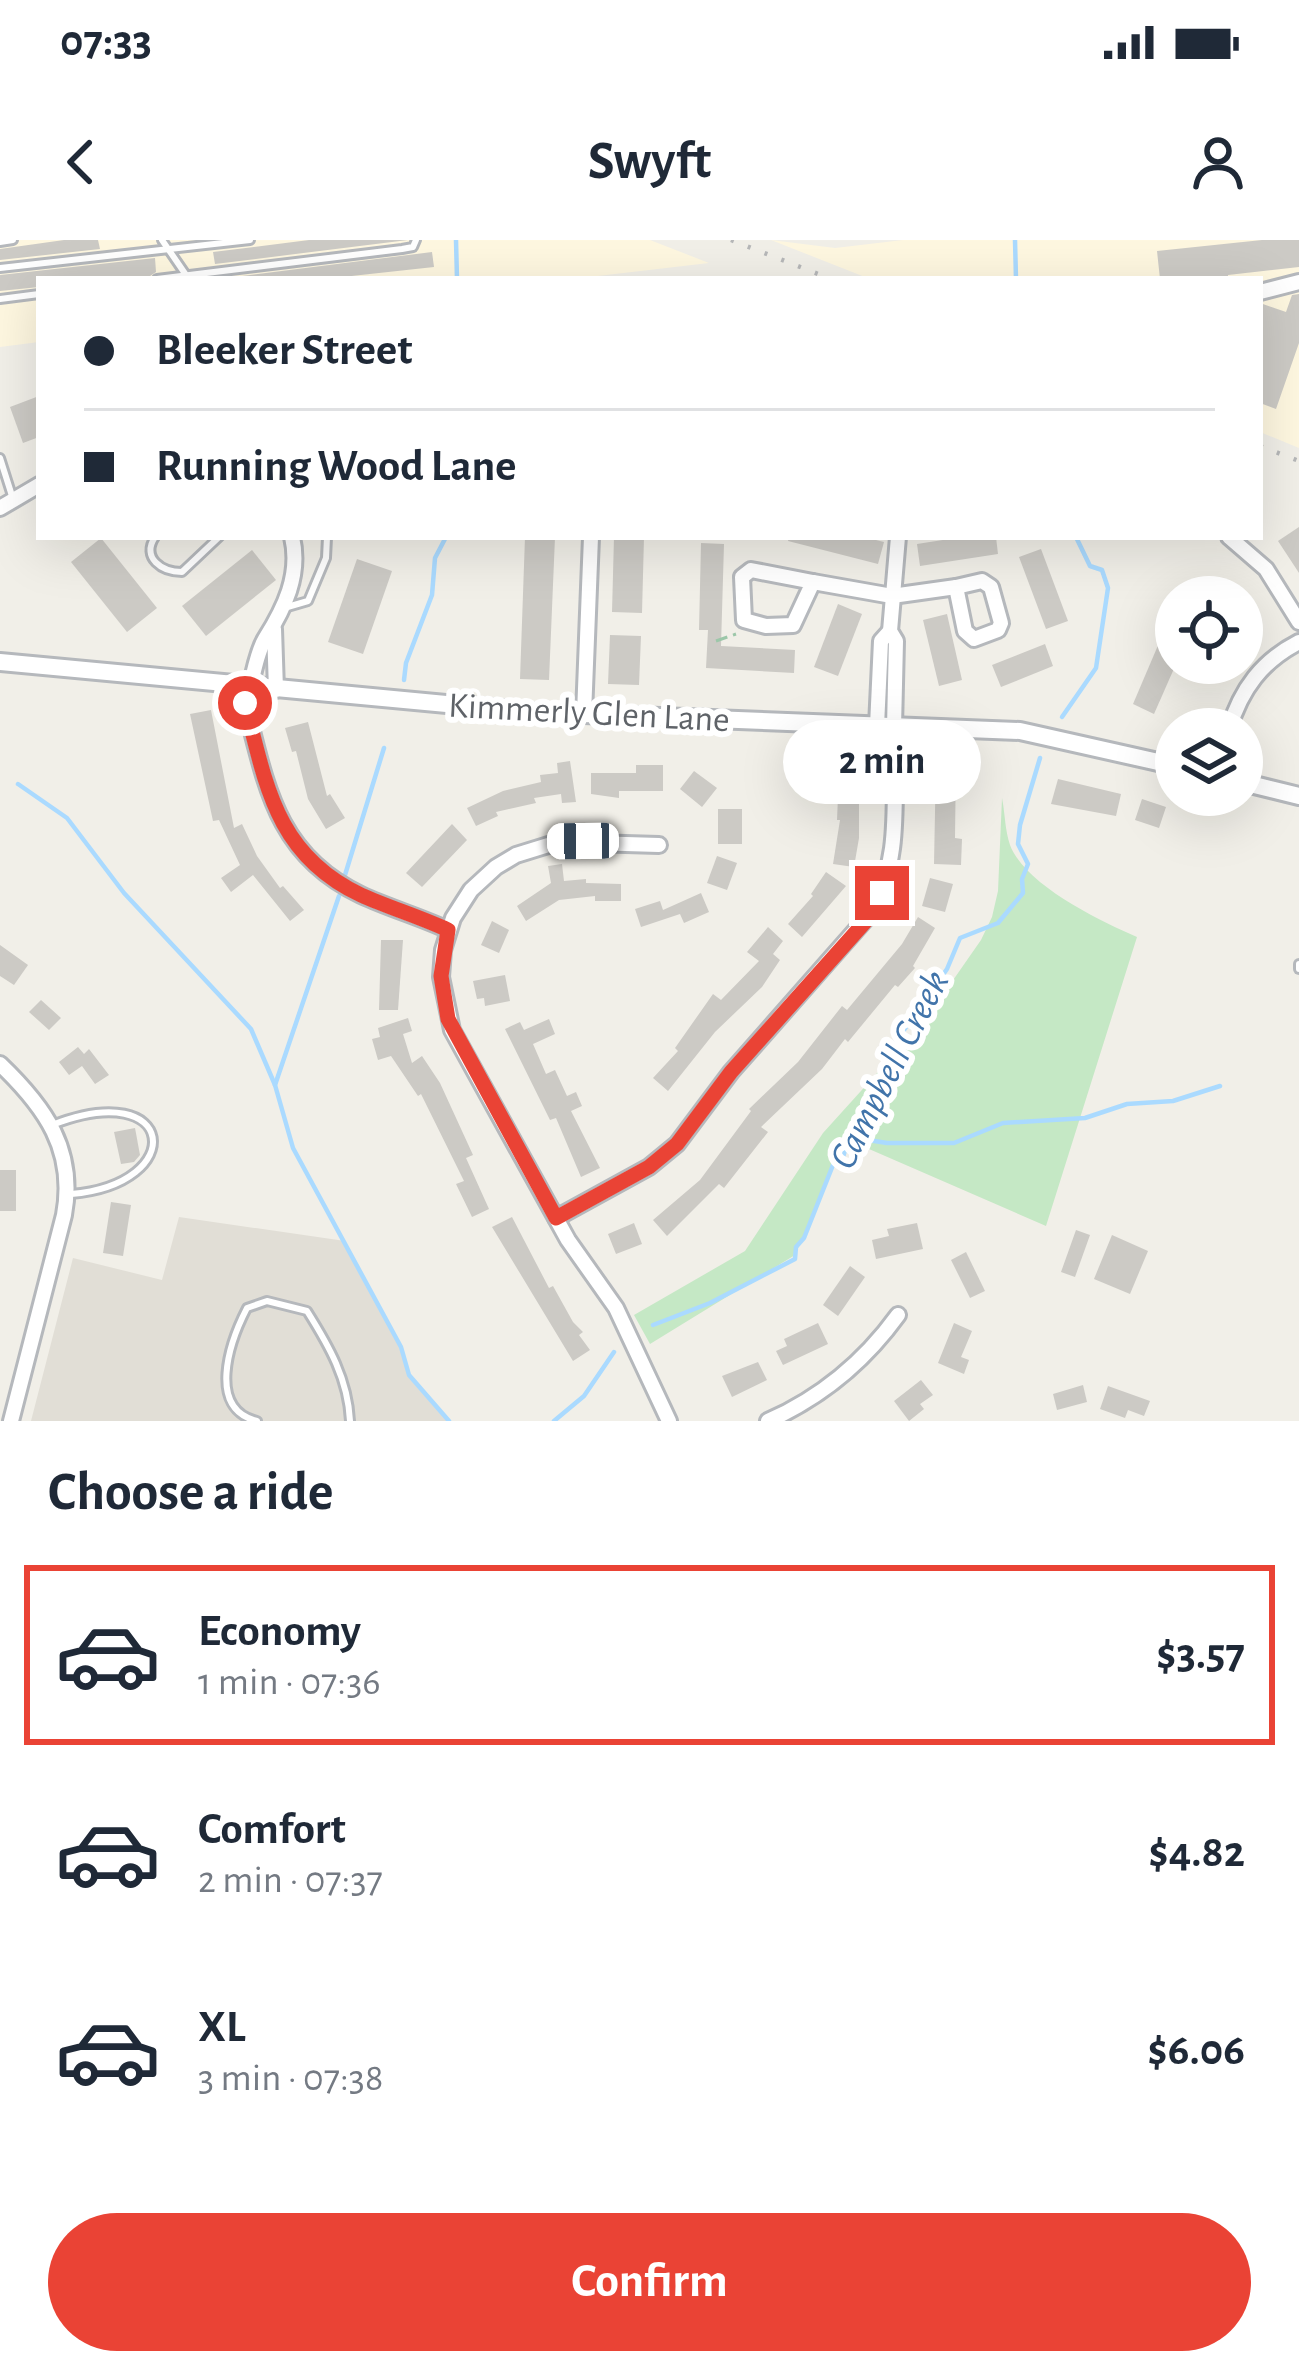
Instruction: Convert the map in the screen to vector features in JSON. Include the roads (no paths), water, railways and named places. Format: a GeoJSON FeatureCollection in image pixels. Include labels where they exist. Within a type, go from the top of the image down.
{"type":"FeatureCollection","features":[{"type":"Feature","properties":{"kind":"street"},"geometry":{"type":"LineString","coordinates":[[1263,291],[1299,282]]}},
{"type":"Feature","properties":{"kind":"street"},"geometry":{"type":"LineString","coordinates":[[7,505],[36,487]]}},
{"type":"Feature","properties":{"kind":"street"},"geometry":{"type":"LineString","coordinates":[[276,690],[274,629],[295,562],[292,540]]}},
{"type":"Feature","properties":{"kind":"street"},"geometry":{"type":"LineString","coordinates":[[584,714],[591,540]]}},
{"type":"Feature","properties":{"kind":"street"},"geometry":{"type":"LineString","coordinates":[[885,727],[896,641],[890,631],[898,540]]}},
{"type":"Feature","properties":{"kind":"street"},"geometry":{"type":"LineString","coordinates":[[1232,540],[1266,569],[1299,622]]}},
{"type":"Feature","properties":{"kind":"street"},"geometry":{"type":"LineString","coordinates":[[813,581],[793,625],[766,626],[744,620],[744,573],[764,571],[892,596],[956,587]]}},
{"type":"Feature","properties":{"kind":"street"},"geometry":{"type":"LineString","coordinates":[[274,629],[263,640],[247,695],[271,802],[304,854],[322,872],[353,891],[448,930]]}},
{"type":"Feature","properties":{"kind":"street"},"geometry":{"type":"LineString","coordinates":[[1236,708],[1252,678],[1299,642]]}},
{"type":"Feature","properties":{"kind":"street","name":"Kimmerly Glen Lane"},"geometry":{"type":"LineString","coordinates":[[0,662],[247,695],[276,690],[584,714],[1036,734],[1155,761]]}},
{"type":"Feature","properties":{"kind":"street"},"geometry":{"type":"LineString","coordinates":[[556,1218],[649,1167],[677,1144],[731,1072],[872,913],[894,855],[895,752]]}},
{"type":"Feature","properties":{"kind":"street"},"geometry":{"type":"LineString","coordinates":[[1263,787],[1299,796]]}},
{"type":"Feature","properties":{"kind":"street"},"geometry":{"type":"LineString","coordinates":[[659,845],[558,842],[516,855],[471,890],[448,930],[441,976],[448,1019],[556,1218],[616,1308],[669,1421]]}},
{"type":"Feature","properties":{"kind":"street"},"geometry":{"type":"LineString","coordinates":[[0,1064],[52,1125],[67,1169],[67,1194],[11,1421]]}},
{"type":"Feature","properties":{"kind":"street"},"geometry":{"type":"LineString","coordinates":[[768,1421],[800,1406],[853,1368],[898,1315]]}},
{"type":"Feature","properties":{"kind":"lane"},"geometry":{"type":"LineString","coordinates":[[0,242],[13,240]]}},
{"type":"Feature","properties":{"kind":"lane"},"geometry":{"type":"LineString","coordinates":[[162,240],[186,275]]}},
{"type":"Feature","properties":{"kind":"lane"},"geometry":{"type":"LineString","coordinates":[[0,268],[250,240]]}},
{"type":"Feature","properties":{"kind":"lane"},"geometry":{"type":"LineString","coordinates":[[179,276],[402,249],[413,247],[416,240]]}},
{"type":"Feature","properties":{"kind":"lane"},"geometry":{"type":"LineString","coordinates":[[0,299],[36,294]]}},
{"type":"Feature","properties":{"kind":"lane"},"geometry":{"type":"LineString","coordinates":[[0,458],[7,505]]}},
{"type":"Feature","properties":{"kind":"lane"},"geometry":{"type":"LineString","coordinates":[[153,540],[151,556],[158,566],[182,572],[216,540]]}},
{"type":"Feature","properties":{"kind":"lane"},"geometry":{"type":"LineString","coordinates":[[282,608],[308,601],[326,558],[327,540]]}},
{"type":"Feature","properties":{"kind":"lane"},"geometry":{"type":"LineString","coordinates":[[52,1125],[103,1109],[131,1113],[148,1127],[153,1140],[150,1159],[136,1173],[106,1188],[67,1194]]}},
{"type":"Feature","properties":{"kind":"lane"},"geometry":{"type":"LineString","coordinates":[[257,1421],[233,1411],[225,1394],[236,1329],[247,1308],[267,1301],[307,1311],[331,1348],[349,1395],[350,1421]]}},
{"type":"Feature","properties":{"kind":"waterway"},"geometry":{"type":"LineString","coordinates":[[456,240],[457,276]]}},
{"type":"Feature","properties":{"kind":"waterway","name":"Campbell Creek"},"geometry":{"type":"LineString","coordinates":[[1015,240],[1016,276]]}},
{"type":"Feature","properties":{"kind":"waterway"},"geometry":{"type":"LineString","coordinates":[[404,680],[432,595],[435,558],[444,540]]}},
{"type":"Feature","properties":{"kind":"waterway","name":"Campbell Creek"},"geometry":{"type":"LineString","coordinates":[[1062,717],[1096,668],[1108,588],[1102,570],[1090,566],[1077,540]]}},
{"type":"Feature","properties":{"kind":"waterway"},"geometry":{"type":"LineString","coordinates":[[345,875],[384,748]]}},
{"type":"Feature","properties":{"kind":"waterway","name":"Campbell Creek"},"geometry":{"type":"LineString","coordinates":[[653,1325],[710,1303],[795,1259],[833,1165],[843,1157],[849,1137],[891,1066],[892,1047],[947,969],[960,938],[998,923],[1023,893],[1028,864],[1018,844],[1020,825],[1040,758]]}},
{"type":"Feature","properties":{"kind":"waterway"},"geometry":{"type":"LineString","coordinates":[[18,784],[67,818],[124,893],[251,1029],[275,1085],[293,1148],[401,1347],[409,1375],[449,1421]]}},
{"type":"Feature","properties":{"kind":"waterway"},"geometry":{"type":"LineString","coordinates":[[275,1085],[339,896]]}},
{"type":"Feature","properties":{"kind":"waterway"},"geometry":{"type":"LineString","coordinates":[[849,1137],[887,1143],[954,1143],[1003,1123],[1085,1118],[1127,1104],[1173,1101],[1220,1086]]}},
{"type":"Feature","properties":{"kind":"waterway","name":"Campbell Creek"},"geometry":{"type":"LineString","coordinates":[[554,1421],[584,1396],[614,1352]]}},
{"type":"Feature","properties":{"kind":"railway"},"geometry":{"type":"LineString","coordinates":[[731,240],[823,276]]}},
{"type":"Feature","properties":{"kind":"railway"},"geometry":{"type":"LineString","coordinates":[[1263,447],[1299,461]]}}]}
